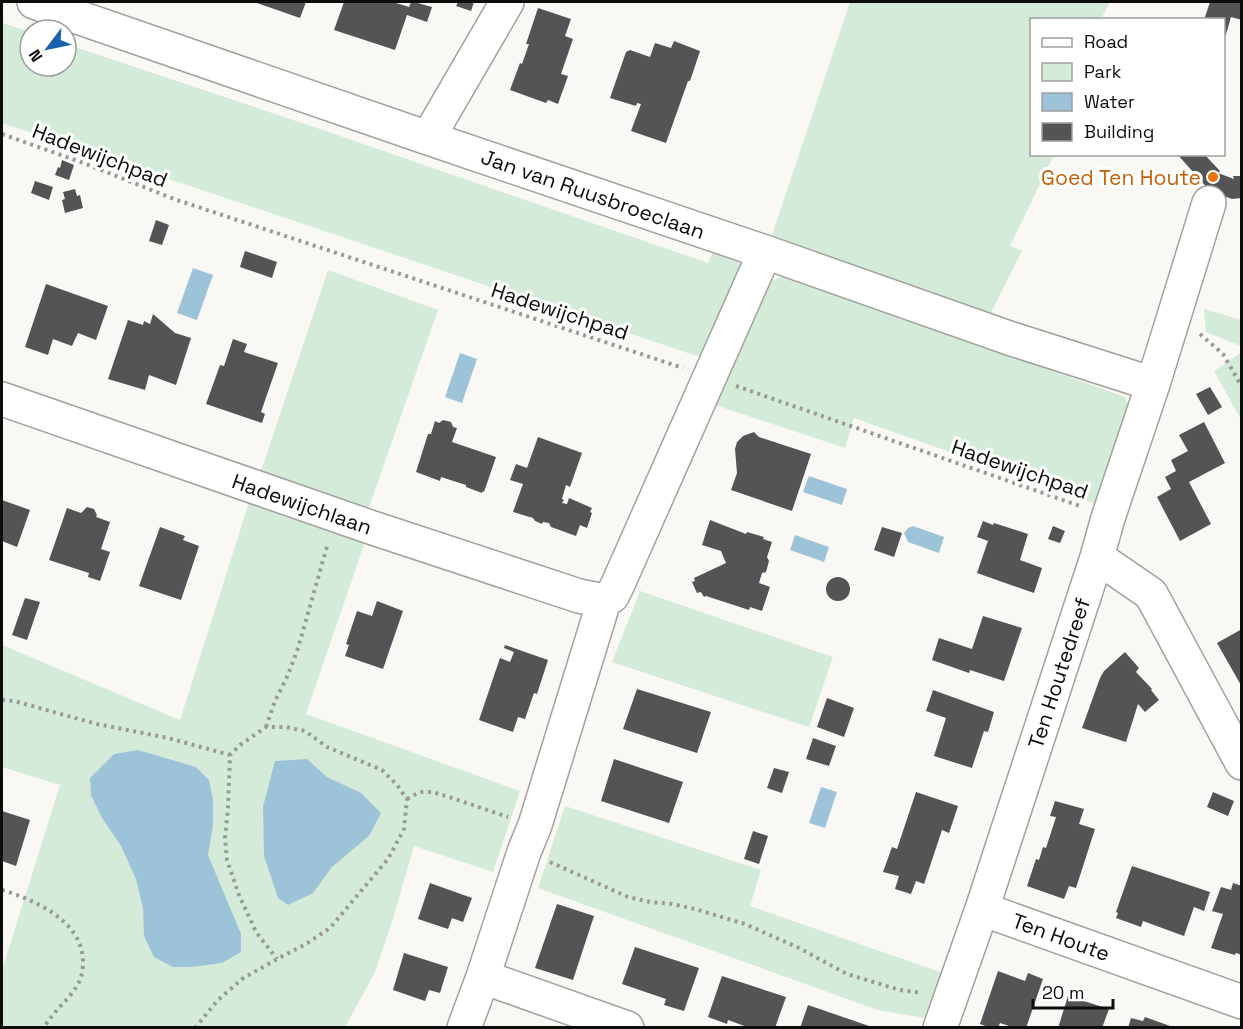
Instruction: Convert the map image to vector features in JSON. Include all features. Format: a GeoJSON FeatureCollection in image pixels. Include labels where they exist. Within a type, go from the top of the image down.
{"type":"FeatureCollection","features":[{"type":"Feature","properties":{"kind":"street","name":"Jan van Ruusbroeclaan"},"geometry":{"type":"LineString","coordinates":[[34,2],[765,252],[1009,338],[1153,384]]}},
{"type":"Feature","properties":{"kind":"street"},"geometry":{"type":"LineString","coordinates":[[428,138],[507,2]]}},
{"type":"Feature","properties":{"kind":"street","name":"Ten Houtedreef"},"geometry":{"type":"LineString","coordinates":[[946,1013],[1097,557],[1209,203]]}},
{"type":"Feature","properties":{"kind":"street"},"geometry":{"type":"LineString","coordinates":[[464,1028],[534,824],[604,602],[612,596],[618,584],[765,252]]}},
{"type":"Feature","properties":{"kind":"street","name":"Hadewijchlaan"},"geometry":{"type":"LineString","coordinates":[[2,399],[335,515],[579,596],[604,602]]}},
{"type":"Feature","properties":{"kind":"street"},"geometry":{"type":"LineString","coordinates":[[1097,557],[1151,594],[1242,763]]}},
{"type":"Feature","properties":{"kind":"street","name":"Ten Houte"},"geometry":{"type":"LineString","coordinates":[[982,909],[1242,1002]]}},
{"type":"Feature","properties":{"kind":"street"},"geometry":{"type":"LineString","coordinates":[[483,977],[627,1028]]}},
{"type":"Feature","properties":{"kind":"path","name":"Hadewijchpad"},"geometry":{"type":"LineString","coordinates":[[2,134],[174,199],[709,377],[1108,518]]}},
{"type":"Feature","properties":{"kind":"path"},"geometry":{"type":"LineString","coordinates":[[1173,317],[1191,327],[1223,354],[1242,387]]}},
{"type":"Feature","properties":{"kind":"path"},"geometry":{"type":"LineString","coordinates":[[278,959],[256,932],[239,895],[227,860],[225,838],[230,755],[266,726],[297,648],[335,515]]}},
{"type":"Feature","properties":{"kind":"path"},"geometry":{"type":"LineString","coordinates":[[2,700],[14,701],[97,724],[168,738],[230,755]]}},
{"type":"Feature","properties":{"kind":"path"},"geometry":{"type":"LineString","coordinates":[[195,1028],[217,1001],[243,979],[330,928],[388,859],[404,829],[407,799],[382,770],[327,747],[305,731],[266,726]]}},
{"type":"Feature","properties":{"kind":"path"},"geometry":{"type":"LineString","coordinates":[[407,799],[422,792],[432,792],[534,824],[556,864],[628,897],[695,909],[746,924],[799,948],[847,975],[900,990],[946,1013]]}},
{"type":"Feature","properties":{"kind":"path"},"geometry":{"type":"LineString","coordinates":[[2,890],[29,899],[45,908],[64,922],[81,946],[83,970],[79,983],[51,1016],[44,1028]]}},
{"type":"Feature","properties":{"kind":"green space"},"geometry":{"type":"Polygon","coordinates":[[[850,2],[1110,2],[1102,18],[1030,18],[1030,156],[1054,156],[1010,246],[1022,251],[991,313],[770,241],[850,2]]]}},
{"type":"Feature","properties":{"kind":"green space"},"geometry":{"type":"Polygon","coordinates":[[[2,23],[18,28],[18,78],[78,78],[78,48],[708,263],[714,249],[732,253],[742,270],[706,359],[2,123],[2,23]]]}},
{"type":"Feature","properties":{"kind":"green space"},"geometry":{"type":"Polygon","coordinates":[[[328,270],[438,310],[367,513],[260,474],[328,270]]]}},
{"type":"Feature","properties":{"kind":"green space"},"geometry":{"type":"Polygon","coordinates":[[[785,275],[1125,397],[1131,412],[1102,506],[854,418],[845,448],[712,404],[760,291],[772,281],[785,275]]]}},
{"type":"Feature","properties":{"kind":"green space"},"geometry":{"type":"Polygon","coordinates":[[[1204,309],[1241,320],[1241,346],[1206,332],[1204,309]]]}},
{"type":"Feature","properties":{"kind":"green space"},"geometry":{"type":"Polygon","coordinates":[[[1241,353],[1241,420],[1214,371],[1241,353]]]}},
{"type":"Feature","properties":{"kind":"green space"},"geometry":{"type":"Polygon","coordinates":[[[251,496],[367,536],[306,714],[520,791],[493,872],[414,846],[375,972],[345,1027],[2,1027],[2,970],[60,785],[2,767],[2,645],[180,720],[251,496]]]}},
{"type":"Feature","properties":{"kind":"green space"},"geometry":{"type":"Polygon","coordinates":[[[640,591],[833,657],[809,727],[612,662],[640,591]]]}},
{"type":"Feature","properties":{"kind":"green space"},"geometry":{"type":"Polygon","coordinates":[[[565,806],[761,870],[750,906],[943,973],[925,1018],[878,1010],[538,888],[565,806]]]}},
{"type":"Feature","properties":{"kind":"water"},"geometry":{"type":"Polygon","coordinates":[[[193,268],[213,275],[197,320],[177,313],[193,268]]]}},
{"type":"Feature","properties":{"kind":"water"},"geometry":{"type":"Polygon","coordinates":[[[460,353],[477,359],[462,403],[445,397],[460,353]]]}},
{"type":"Feature","properties":{"kind":"water"},"geometry":{"type":"Polygon","coordinates":[[[809,476],[847,489],[842,505],[803,492],[809,476]]]}},
{"type":"Feature","properties":{"kind":"water"},"geometry":{"type":"Polygon","coordinates":[[[913,526],[944,537],[939,553],[908,542],[904,533],[913,526]]]}},
{"type":"Feature","properties":{"kind":"water"},"geometry":{"type":"Polygon","coordinates":[[[795,535],[829,547],[824,562],[790,550],[795,535]]]}},
{"type":"Feature","properties":{"kind":"water"},"geometry":{"type":"Polygon","coordinates":[[[138,750],[196,767],[209,780],[213,800],[213,825],[208,855],[241,934],[241,952],[222,963],[173,967],[154,957],[144,936],[143,908],[136,879],[121,846],[102,818],[91,795],[90,778],[114,754],[138,750]]]}},
{"type":"Feature","properties":{"kind":"water"},"geometry":{"type":"Polygon","coordinates":[[[307,759],[327,777],[361,793],[381,813],[369,836],[332,867],[313,893],[288,905],[278,898],[264,856],[263,807],[275,761],[307,759]]]}},
{"type":"Feature","properties":{"kind":"water"},"geometry":{"type":"Polygon","coordinates":[[[821,787],[837,792],[825,828],[809,823],[821,787]]]}},
{"type":"Feature","properties":{"kind":"building"},"geometry":{"type":"Polygon","coordinates":[[[254,2],[306,2],[300,18],[254,2]]]}},
{"type":"Feature","properties":{"kind":"building"},"geometry":{"type":"Polygon","coordinates":[[[344,2],[393,2],[409,7],[411,2],[414,2],[432,7],[427,22],[407,15],[395,50],[334,30],[344,2]]]}},
{"type":"Feature","properties":{"kind":"building"},"geometry":{"type":"Polygon","coordinates":[[[458,2],[474,2],[471,11],[456,6],[458,2]]]}},
{"type":"Feature","properties":{"kind":"building"},"geometry":{"type":"Polygon","coordinates":[[[1210,2],[1242,2],[1242,20],[1231,17],[1225,38],[1225,18],[1205,18],[1210,2]]]}},
{"type":"Feature","properties":{"kind":"building"},"geometry":{"type":"Polygon","coordinates":[[[538,8],[571,19],[565,36],[573,39],[561,74],[568,76],[558,104],[548,100],[546,103],[510,90],[529,44],[526,44],[538,8]]]}},
{"type":"Feature","properties":{"kind":"building"},"geometry":{"type":"Polygon","coordinates":[[[674,41],[700,51],[666,143],[631,131],[641,104],[637,103],[636,106],[610,98],[626,52],[630,50],[650,57],[655,43],[671,48],[674,41]]]}},
{"type":"Feature","properties":{"kind":"building","name":"Goed Ten Houte"},"geometry":{"type":"Polygon","coordinates":[[[1179,156],[1206,156],[1220,171],[1218,173],[1234,179],[1233,176],[1242,176],[1242,198],[1232,199],[1210,191],[1179,156]]]}},
{"type":"Feature","properties":{"kind":"building"},"geometry":{"type":"Polygon","coordinates":[[[62,160],[74,165],[69,180],[55,175],[62,160]]]}},
{"type":"Feature","properties":{"kind":"building"},"geometry":{"type":"Polygon","coordinates":[[[35,181],[53,187],[49,200],[31,193],[35,181]]]}},
{"type":"Feature","properties":{"kind":"building"},"geometry":{"type":"Polygon","coordinates":[[[75,189],[77,196],[80,195],[83,208],[65,213],[63,192],[75,189]]]}},
{"type":"Feature","properties":{"kind":"building"},"geometry":{"type":"Polygon","coordinates":[[[156,220],[169,225],[162,245],[149,241],[156,220]]]}},
{"type":"Feature","properties":{"kind":"building"},"geometry":{"type":"Polygon","coordinates":[[[245,251],[277,262],[272,278],[240,267],[245,251]]]}},
{"type":"Feature","properties":{"kind":"building"},"geometry":{"type":"Polygon","coordinates":[[[46,284],[108,306],[96,340],[78,333],[72,346],[53,339],[48,355],[25,347],[46,284]]]}},
{"type":"Feature","properties":{"kind":"building"},"geometry":{"type":"Polygon","coordinates":[[[153,314],[175,333],[191,338],[176,385],[149,375],[145,390],[108,379],[128,320],[143,325],[144,321],[150,324],[153,314]]]}},
{"type":"Feature","properties":{"kind":"building"},"geometry":{"type":"Polygon","coordinates":[[[233,339],[247,344],[244,352],[278,363],[261,412],[265,414],[262,423],[206,404],[220,365],[224,366],[233,339]]]}},
{"type":"Feature","properties":{"kind":"building"},"geometry":{"type":"Polygon","coordinates":[[[1210,387],[1222,407],[1208,415],[1196,394],[1210,387]]]}},
{"type":"Feature","properties":{"kind":"building"},"geometry":{"type":"Polygon","coordinates":[[[443,420],[451,422],[453,427],[457,428],[452,442],[496,457],[484,492],[441,477],[440,481],[416,472],[428,434],[431,434],[435,421],[439,423],[443,420]]]}},
{"type":"Feature","properties":{"kind":"building"},"geometry":{"type":"Polygon","coordinates":[[[1204,422],[1225,463],[1189,482],[1211,524],[1180,541],[1157,497],[1171,489],[1165,477],[1176,471],[1171,460],[1188,451],[1179,435],[1204,422]]]}},
{"type":"Feature","properties":{"kind":"building"},"geometry":{"type":"Polygon","coordinates":[[[754,432],[759,437],[811,454],[792,511],[731,490],[737,473],[735,449],[737,442],[743,436],[754,432]]]}},
{"type":"Feature","properties":{"kind":"building"},"geometry":{"type":"Polygon","coordinates":[[[538,437],[582,453],[570,487],[566,485],[562,499],[564,500],[562,503],[567,504],[569,498],[592,508],[587,528],[580,525],[576,536],[551,527],[549,523],[543,522],[542,524],[533,518],[513,512],[523,484],[510,480],[516,464],[527,468],[538,437]]]}},
{"type":"Feature","properties":{"kind":"building"},"geometry":{"type":"Polygon","coordinates":[[[2,500],[30,510],[17,547],[2,541],[2,500]]]}},
{"type":"Feature","properties":{"kind":"building"},"geometry":{"type":"Polygon","coordinates":[[[87,507],[94,509],[96,517],[110,522],[101,549],[110,552],[100,581],[88,577],[89,573],[49,560],[67,508],[81,513],[87,507]]]}},
{"type":"Feature","properties":{"kind":"building"},"geometry":{"type":"Polygon","coordinates":[[[710,520],[746,534],[747,532],[764,537],[763,539],[772,542],[767,557],[769,561],[766,572],[762,573],[759,583],[770,587],[762,611],[750,607],[749,610],[704,597],[701,592],[697,593],[692,582],[695,581],[694,578],[726,563],[721,551],[702,545],[710,520]]]}},
{"type":"Feature","properties":{"kind":"building"},"geometry":{"type":"Polygon","coordinates":[[[983,521],[1028,534],[1020,560],[1042,568],[1034,593],[977,573],[988,541],[977,537],[983,521]]]}},
{"type":"Feature","properties":{"kind":"building"},"geometry":{"type":"Polygon","coordinates":[[[1053,526],[1065,531],[1060,543],[1048,539],[1053,526]]]}},
{"type":"Feature","properties":{"kind":"building"},"geometry":{"type":"Polygon","coordinates":[[[160,527],[185,536],[183,540],[199,546],[181,600],[139,586],[160,527]]]}},
{"type":"Feature","properties":{"kind":"building"},"geometry":{"type":"Polygon","coordinates":[[[882,527],[902,533],[894,557],[874,550],[882,527]]]}},
{"type":"Feature","properties":{"kind":"building"},"geometry":{"type":"Polygon","coordinates":[[[838,577],[846,581],[850,589],[846,597],[838,601],[830,597],[826,589],[830,581],[838,577]]]}},
{"type":"Feature","properties":{"kind":"building"},"geometry":{"type":"Polygon","coordinates":[[[25,598],[40,602],[27,640],[12,635],[25,598]]]}},
{"type":"Feature","properties":{"kind":"building"},"geometry":{"type":"Polygon","coordinates":[[[377,601],[403,611],[383,669],[345,656],[349,645],[346,644],[357,611],[372,616],[377,601]]]}},
{"type":"Feature","properties":{"kind":"building"},"geometry":{"type":"Polygon","coordinates":[[[983,616],[1022,628],[1004,681],[970,670],[969,673],[932,660],[939,638],[972,649],[983,616]]]}},
{"type":"Feature","properties":{"kind":"building"},"geometry":{"type":"Polygon","coordinates":[[[1242,629],[1242,687],[1217,643],[1242,629]]]}},
{"type":"Feature","properties":{"kind":"building"},"geometry":{"type":"Polygon","coordinates":[[[505,645],[548,660],[537,694],[534,693],[525,719],[518,717],[513,732],[479,720],[500,658],[510,662],[514,652],[504,648],[505,645]]]}},
{"type":"Feature","properties":{"kind":"building"},"geometry":{"type":"Polygon","coordinates":[[[1125,652],[1139,668],[1136,672],[1159,700],[1145,712],[1138,704],[1126,742],[1082,728],[1100,678],[1104,671],[1125,652]]]}},
{"type":"Feature","properties":{"kind":"building"},"geometry":{"type":"Polygon","coordinates":[[[637,689],[711,712],[697,753],[623,729],[637,689]]]}},
{"type":"Feature","properties":{"kind":"building"},"geometry":{"type":"Polygon","coordinates":[[[933,690],[994,712],[988,732],[984,731],[972,768],[934,756],[946,718],[926,711],[933,690]]]}},
{"type":"Feature","properties":{"kind":"building"},"geometry":{"type":"Polygon","coordinates":[[[827,698],[854,708],[844,737],[817,727],[827,698]]]}},
{"type":"Feature","properties":{"kind":"building"},"geometry":{"type":"Polygon","coordinates":[[[813,738],[836,746],[829,766],[806,759],[813,738]]]}},
{"type":"Feature","properties":{"kind":"building"},"geometry":{"type":"Polygon","coordinates":[[[614,759],[683,782],[669,823],[601,801],[614,759]]]}},
{"type":"Feature","properties":{"kind":"building"},"geometry":{"type":"Polygon","coordinates":[[[774,768],[789,772],[782,793],[767,788],[774,768]]]}},
{"type":"Feature","properties":{"kind":"building"},"geometry":{"type":"Polygon","coordinates":[[[916,792],[958,806],[949,833],[942,830],[924,884],[916,881],[911,894],[895,889],[899,876],[883,872],[892,847],[897,849],[916,792]]]}},
{"type":"Feature","properties":{"kind":"building"},"geometry":{"type":"Polygon","coordinates":[[[1213,792],[1234,801],[1228,816],[1207,807],[1213,792]]]}},
{"type":"Feature","properties":{"kind":"building"},"geometry":{"type":"Polygon","coordinates":[[[1055,801],[1084,809],[1079,824],[1095,829],[1076,888],[1069,886],[1064,899],[1027,886],[1036,859],[1039,860],[1043,847],[1046,848],[1056,817],[1050,816],[1055,801]]]}},
{"type":"Feature","properties":{"kind":"building"},"geometry":{"type":"Polygon","coordinates":[[[2,811],[30,820],[16,866],[2,861],[2,811]]]}},
{"type":"Feature","properties":{"kind":"building"},"geometry":{"type":"Polygon","coordinates":[[[753,831],[768,836],[759,864],[744,859],[753,831]]]}},
{"type":"Feature","properties":{"kind":"building"},"geometry":{"type":"Polygon","coordinates":[[[1132,866],[1210,892],[1204,911],[1194,907],[1184,936],[1143,921],[1141,927],[1116,918],[1132,866]]]}},
{"type":"Feature","properties":{"kind":"building"},"geometry":{"type":"Polygon","coordinates":[[[430,883],[472,898],[463,922],[452,918],[448,929],[418,919],[430,883]]]}},
{"type":"Feature","properties":{"kind":"building"},"geometry":{"type":"Polygon","coordinates":[[[1233,883],[1242,886],[1242,955],[1211,948],[1223,914],[1212,911],[1221,887],[1231,890],[1233,883]]]}},
{"type":"Feature","properties":{"kind":"building"},"geometry":{"type":"Polygon","coordinates":[[[557,904],[594,916],[573,980],[535,968],[557,904]]]}},
{"type":"Feature","properties":{"kind":"building"},"geometry":{"type":"Polygon","coordinates":[[[635,947],[699,968],[684,1011],[664,1005],[666,999],[622,984],[635,947]]]}},
{"type":"Feature","properties":{"kind":"building"},"geometry":{"type":"Polygon","coordinates":[[[404,953],[448,967],[440,993],[429,990],[425,1001],[393,990],[404,953]]]}},
{"type":"Feature","properties":{"kind":"building"},"geometry":{"type":"Polygon","coordinates":[[[998,971],[1025,981],[1028,973],[1043,979],[1026,1028],[1015,1028],[1000,1023],[998,1028],[991,1028],[980,1024],[998,971]]]}},
{"type":"Feature","properties":{"kind":"building"},"geometry":{"type":"Polygon","coordinates":[[[722,976],[786,997],[775,1028],[750,1028],[728,1020],[727,1024],[708,1017],[722,976]]]}},
{"type":"Feature","properties":{"kind":"building"},"geometry":{"type":"Polygon","coordinates":[[[1068,996],[1109,1009],[1102,1028],[1058,1028],[1068,996]]]}},
{"type":"Feature","properties":{"kind":"building"},"geometry":{"type":"Polygon","coordinates":[[[808,1005],[872,1027],[872,1028],[800,1028],[808,1005]]]}},
{"type":"Feature","properties":{"kind":"building"},"geometry":{"type":"Polygon","coordinates":[[[1145,1017],[1173,1028],[1128,1028],[1131,1018],[1143,1021],[1145,1017]]]}},
{"type":"Feature","properties":{"kind":"place","name":"Goed Ten Houte"},"geometry":{"type":"Point","coordinates":[1213,177]}}]}
